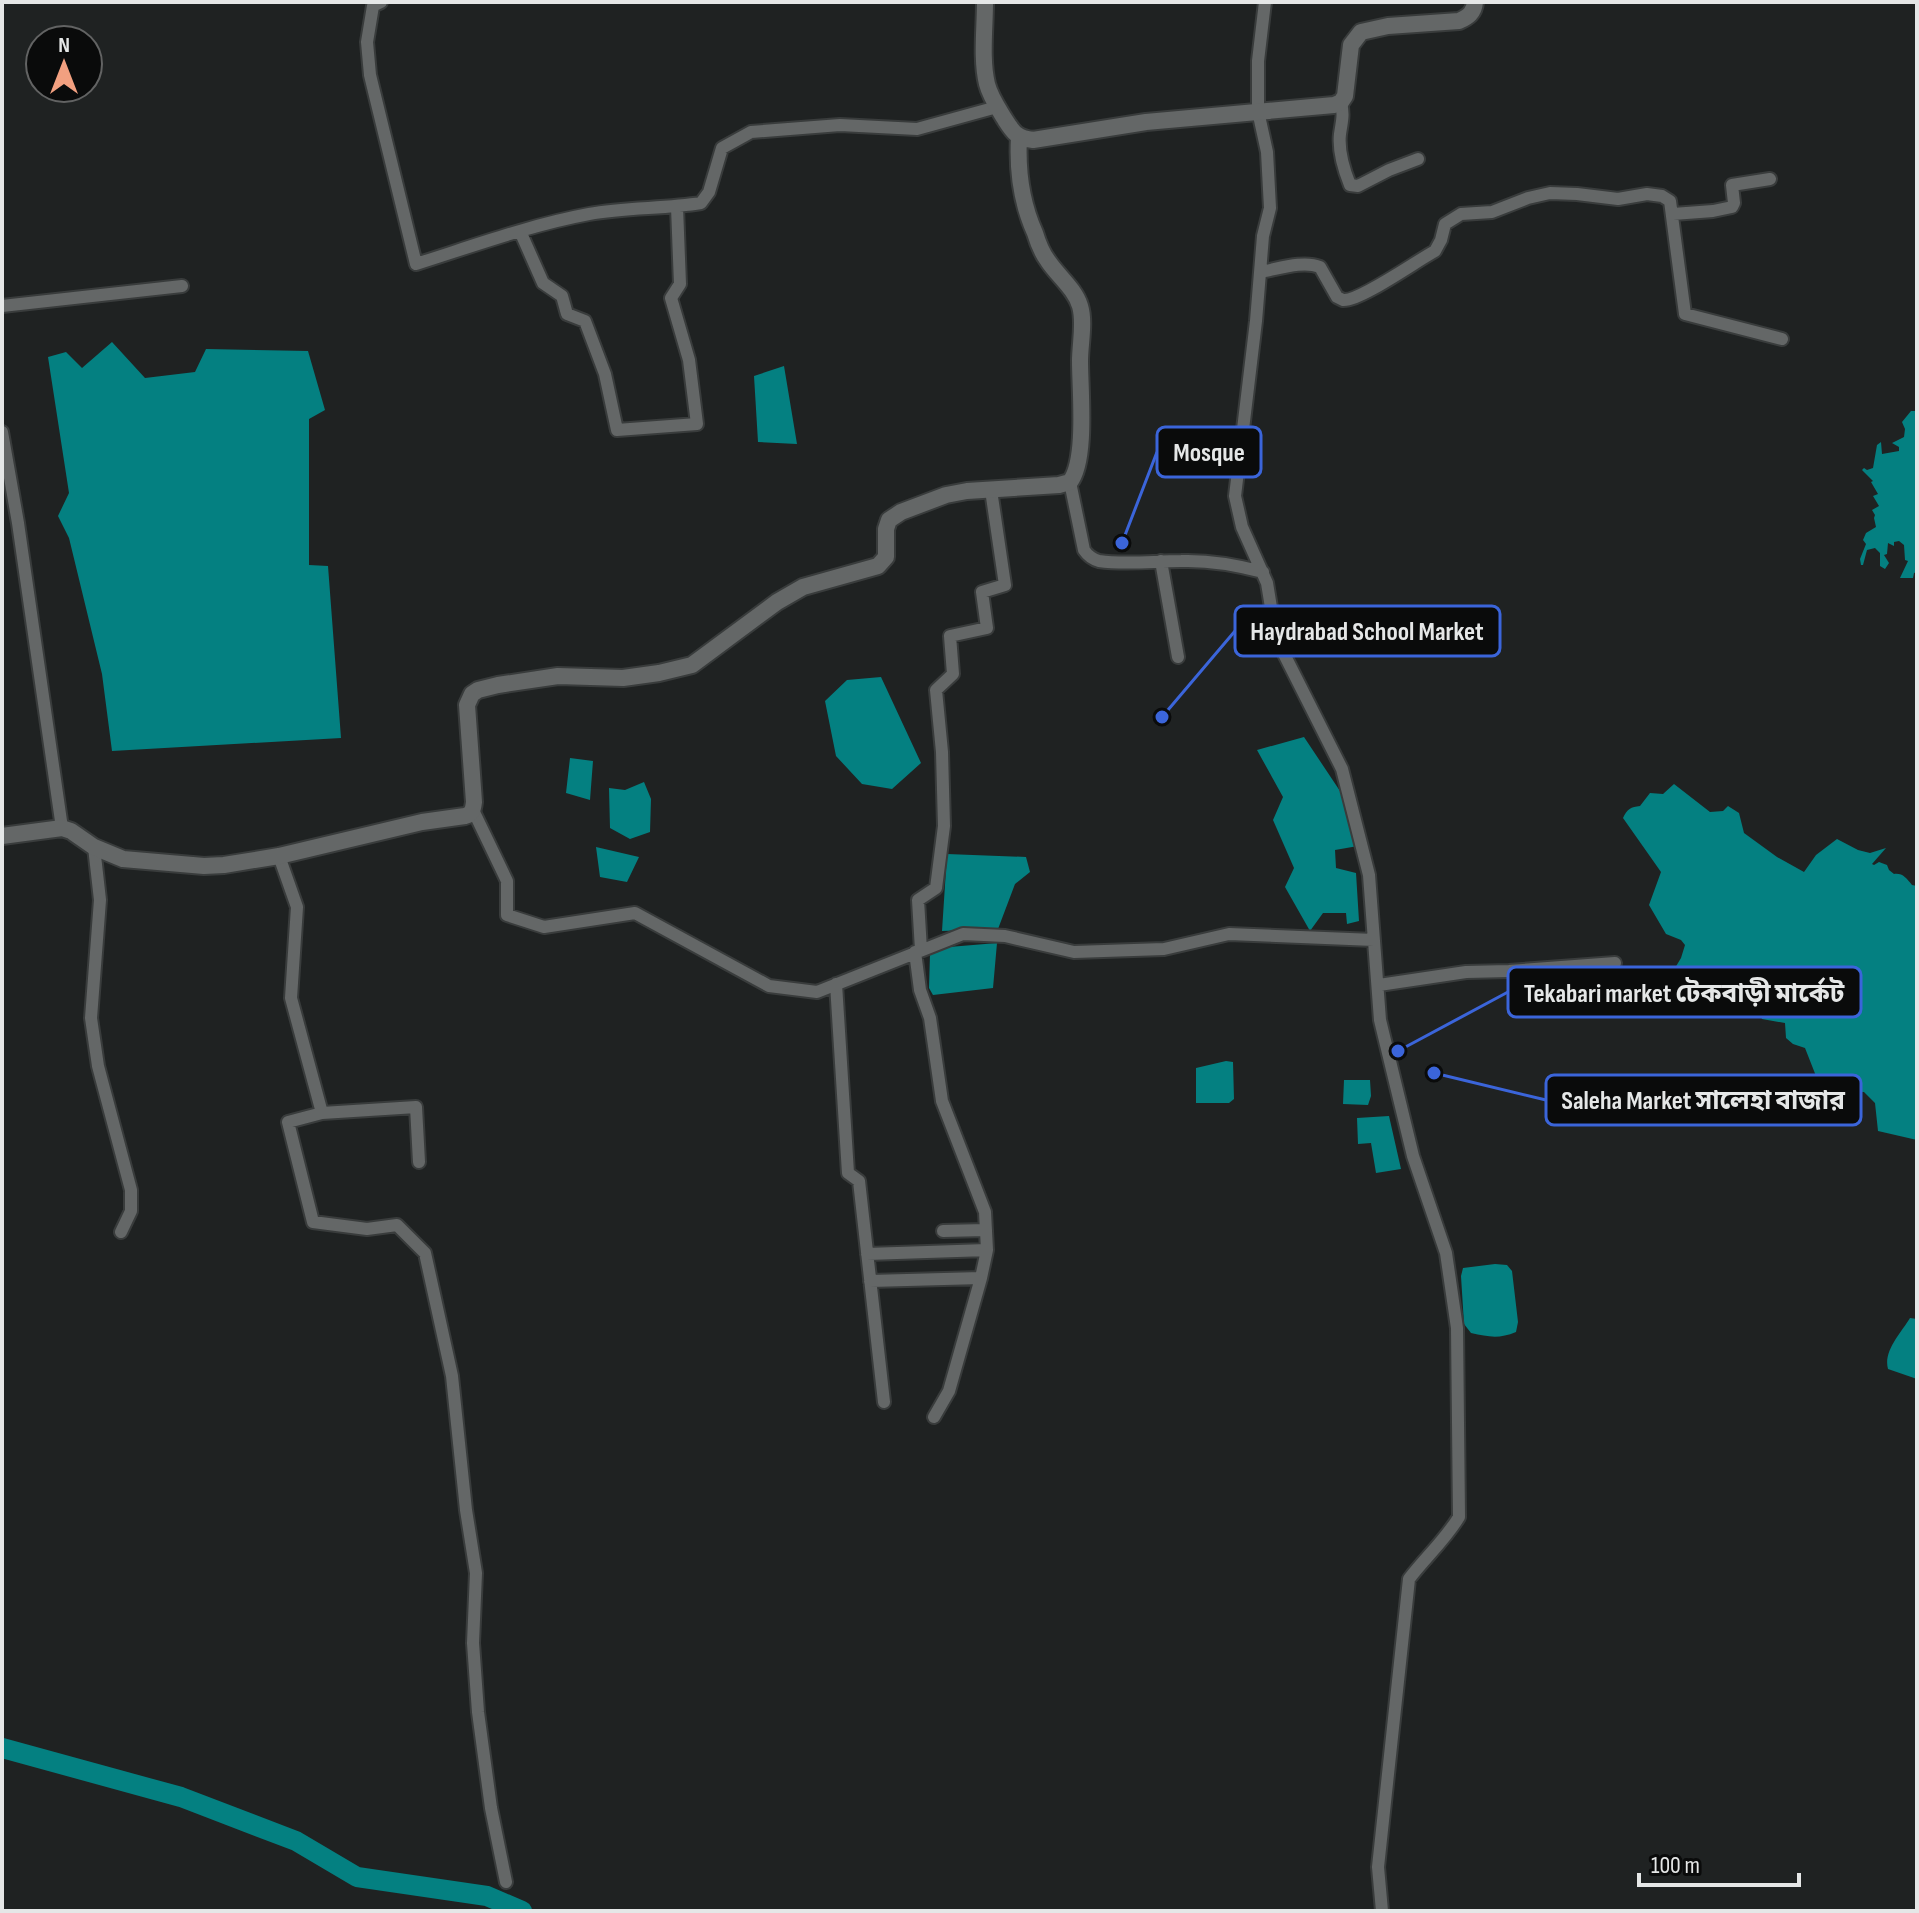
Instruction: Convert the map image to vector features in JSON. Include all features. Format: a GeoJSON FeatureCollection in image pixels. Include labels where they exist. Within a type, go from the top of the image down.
{"type":"FeatureCollection","features":[{"type":"Feature","properties":{"kind":"street"},"geometry":{"type":"LineString","coordinates":[[381,2],[373,6],[367,42],[370,75],[416,264],[520,231],[589,214],[701,203],[709,192],[722,148],[751,132],[840,125],[917,129],[997,107]]}},
{"type":"Feature","properties":{"kind":"street"},"geometry":{"type":"LineString","coordinates":[[985,2],[988,85],[997,107],[1012,130],[1019,137],[1033,140],[1146,122],[1334,105],[1345,96],[1351,45],[1361,32],[1388,26],[1459,21],[1469,16],[1475,2]]}},
{"type":"Feature","properties":{"kind":"street"},"geometry":{"type":"LineString","coordinates":[[1265,2],[1258,61],[1258,111],[1267,152],[1270,208],[1263,236],[1235,496],[1242,527],[1267,583],[1276,638],[1342,769],[1369,875],[1380,1020],[1413,1156],[1446,1253],[1457,1328],[1459,1517],[1448,1535],[1409,1579],[1378,1867],[1382,1911]]}},
{"type":"Feature","properties":{"kind":"street"},"geometry":{"type":"LineString","coordinates":[[1341,102],[1344,116],[1340,153],[1350,185],[1358,186],[1418,159]]}},
{"type":"Feature","properties":{"kind":"street"},"geometry":{"type":"LineString","coordinates":[[1019,137],[1019,185],[1026,214],[1046,259],[1077,298],[1081,310],[1082,413],[1078,468],[1070,482],[1084,550],[1096,560],[1185,561],[1238,565],[1263,572]]}},
{"type":"Feature","properties":{"kind":"street"},"geometry":{"type":"LineString","coordinates":[[1673,214],[1732,207],[1732,185],[1770,179]]}},
{"type":"Feature","properties":{"kind":"street"},"geometry":{"type":"LineString","coordinates":[[1260,272],[1315,264],[1320,267],[1337,297],[1347,300],[1367,292],[1435,251],[1445,224],[1461,214],[1492,212],[1550,193],[1618,199],[1647,194],[1662,196],[1670,201],[1685,314],[1782,339]]}},
{"type":"Feature","properties":{"kind":"street"},"geometry":{"type":"LineString","coordinates":[[520,231],[543,283],[562,296],[567,314],[585,321],[605,374],[617,430],[697,424],[689,360],[671,298],[680,284],[677,207]]}},
{"type":"Feature","properties":{"kind":"street"},"geometry":{"type":"LineString","coordinates":[[2,306],[182,286]]}},
{"type":"Feature","properties":{"kind":"street"},"geometry":{"type":"LineString","coordinates":[[2,432],[62,828]]}},
{"type":"Feature","properties":{"kind":"street"},"geometry":{"type":"LineString","coordinates":[[1070,482],[946,495],[901,512],[889,520],[886,557],[878,566],[803,587],[777,602],[692,665],[623,678],[558,676],[498,685],[472,694],[467,705],[473,810],[507,881],[507,915],[544,927],[635,913],[769,986],[817,992],[963,934],[1005,936],[1074,952],[1164,949],[1229,934],[1374,940]]}},
{"type":"Feature","properties":{"kind":"street"},"geometry":{"type":"LineString","coordinates":[[934,1417],[949,1391],[987,1250],[985,1212],[942,1101],[930,1018],[920,990],[918,900],[936,888],[944,826],[936,690],[953,674],[950,636],[987,628],[982,592],[1005,585],[991,490]]}},
{"type":"Feature","properties":{"kind":"street"},"geometry":{"type":"LineString","coordinates":[[1161,561],[1178,657]]}},
{"type":"Feature","properties":{"kind":"street"},"geometry":{"type":"LineString","coordinates":[[2,836],[62,828],[94,847],[123,859],[224,865],[279,856],[422,822],[470,815],[473,810]]}},
{"type":"Feature","properties":{"kind":"street"},"geometry":{"type":"LineString","coordinates":[[94,847],[100,900],[91,1018],[98,1066],[131,1190],[131,1211],[121,1232]]}},
{"type":"Feature","properties":{"kind":"street"},"geometry":{"type":"LineString","coordinates":[[279,856],[297,907],[291,998],[322,1113]]}},
{"type":"Feature","properties":{"kind":"street"},"geometry":{"type":"LineString","coordinates":[[1379,985],[1466,972],[1615,963]]}},
{"type":"Feature","properties":{"kind":"street"},"geometry":{"type":"LineString","coordinates":[[836,984],[848,1173],[859,1181],[884,1402]]}},
{"type":"Feature","properties":{"kind":"street"},"geometry":{"type":"LineString","coordinates":[[419,1162],[416,1107],[322,1113],[288,1122],[313,1222],[367,1229],[397,1225],[425,1253],[452,1376],[476,1573],[473,1643],[478,1712],[491,1808],[506,1882]]}},
{"type":"Feature","properties":{"kind":"street"},"geometry":{"type":"LineString","coordinates":[[943,1231],[986,1230]]}},
{"type":"Feature","properties":{"kind":"street"},"geometry":{"type":"LineString","coordinates":[[867,1254],[987,1250]]}},
{"type":"Feature","properties":{"kind":"street"},"geometry":{"type":"LineString","coordinates":[[870,1281],[981,1278]]}},
{"type":"Feature","properties":{"kind":"water"},"geometry":{"type":"Polygon","coordinates":[[[112,342],[145,378],[195,372],[206,349],[308,351],[325,410],[309,419],[309,565],[328,566],[341,738],[112,751],[102,674],[69,538],[58,516],[69,493],[48,357],[66,352],[82,368],[112,342]]]}},
{"type":"Feature","properties":{"kind":"water"},"geometry":{"type":"Polygon","coordinates":[[[784,366],[797,444],[758,442],[754,376],[784,366]]]}},
{"type":"Feature","properties":{"kind":"water"},"geometry":{"type":"Polygon","coordinates":[[[1911,411],[1917,411],[1917,572],[1913,578],[1900,578],[1908,561],[1905,560],[1904,545],[1899,541],[1894,542],[1894,546],[1888,543],[1887,554],[1884,555],[1889,563],[1885,569],[1880,566],[1880,553],[1875,548],[1867,550],[1861,565],[1866,544],[1863,540],[1866,533],[1876,527],[1872,510],[1879,506],[1873,496],[1878,494],[1873,481],[1862,470],[1873,468],[1877,445],[1881,442],[1882,454],[1899,451],[1899,447],[1892,443],[1904,437],[1902,422],[1911,411]]]}},
{"type":"Feature","properties":{"kind":"water"},"geometry":{"type":"Polygon","coordinates":[[[881,677],[921,763],[892,789],[862,784],[836,756],[825,701],[847,680],[881,677]]]}},
{"type":"Feature","properties":{"kind":"water"},"geometry":{"type":"Polygon","coordinates":[[[1304,737],[1342,794],[1358,846],[1335,850],[1336,868],[1356,873],[1359,921],[1347,924],[1346,913],[1323,913],[1310,931],[1285,887],[1294,868],[1273,820],[1283,797],[1257,750],[1304,737]]]}},
{"type":"Feature","properties":{"kind":"water"},"geometry":{"type":"Polygon","coordinates":[[[570,758],[593,761],[590,800],[566,793],[570,758]]]}},
{"type":"Feature","properties":{"kind":"water"},"geometry":{"type":"Polygon","coordinates":[[[644,782],[651,799],[650,832],[630,839],[610,828],[609,788],[625,790],[644,782]]]}},
{"type":"Feature","properties":{"kind":"water"},"geometry":{"type":"Polygon","coordinates":[[[1674,784],[1710,812],[1723,811],[1728,806],[1739,813],[1744,833],[1804,872],[1816,855],[1837,839],[1870,853],[1886,848],[1872,864],[1879,862],[1887,865],[1894,874],[1902,875],[1917,886],[1917,1140],[1878,1131],[1875,1103],[1864,1092],[1850,1091],[1840,1105],[1823,1106],[1793,1089],[1816,1076],[1805,1048],[1786,1038],[1785,1023],[1762,1019],[1749,989],[1732,986],[1725,977],[1720,983],[1678,980],[1672,973],[1685,945],[1666,934],[1649,905],[1661,872],[1623,818],[1630,809],[1640,806],[1650,793],[1663,794],[1674,784]]]}},
{"type":"Feature","properties":{"kind":"water"},"geometry":{"type":"Polygon","coordinates":[[[596,847],[639,857],[627,882],[600,877],[596,847]]]}},
{"type":"Feature","properties":{"kind":"water"},"geometry":{"type":"Polygon","coordinates":[[[947,854],[1026,857],[1030,872],[1015,884],[998,929],[942,931],[947,854]]]}},
{"type":"Feature","properties":{"kind":"water"},"geometry":{"type":"Polygon","coordinates":[[[997,943],[993,988],[933,995],[929,988],[930,954],[937,948],[997,943]]]}},
{"type":"Feature","properties":{"kind":"water"},"geometry":{"type":"Polygon","coordinates":[[[1233,1062],[1234,1099],[1229,1103],[1196,1103],[1196,1068],[1233,1062]]]}},
{"type":"Feature","properties":{"kind":"water"},"geometry":{"type":"Polygon","coordinates":[[[1344,1080],[1370,1080],[1368,1105],[1343,1104],[1344,1080]]]}},
{"type":"Feature","properties":{"kind":"water"},"geometry":{"type":"Polygon","coordinates":[[[1389,1116],[1401,1169],[1376,1173],[1371,1143],[1358,1144],[1357,1118],[1389,1116]]]}},
{"type":"Feature","properties":{"kind":"water"},"geometry":{"type":"Polygon","coordinates":[[[1507,1265],[1512,1271],[1518,1322],[1516,1332],[1494,1337],[1471,1333],[1464,1324],[1463,1268],[1507,1265]]]}},
{"type":"Feature","properties":{"kind":"water"},"geometry":{"type":"Polygon","coordinates":[[[1910,1318],[1917,1319],[1917,1379],[1888,1369],[1887,1362],[1894,1342],[1910,1318]]]}},
{"type":"Feature","properties":{"kind":"waterway"},"geometry":{"type":"LineString","coordinates":[[2,1748],[181,1797],[296,1841],[357,1877],[487,1896],[522,1911]]}},
{"type":"Feature","properties":{"kind":"place","name":"Mosque"},"geometry":{"type":"Point","coordinates":[1122,543]}},
{"type":"Feature","properties":{"kind":"place","name":"Haydrabad School Market"},"geometry":{"type":"Point","coordinates":[1162,717]}},
{"type":"Feature","properties":{"kind":"place","name":"Tekabari market টেকবাড়ী মার্কেট"},"geometry":{"type":"Point","coordinates":[1398,1051]}},
{"type":"Feature","properties":{"kind":"place","name":"Saleha Market সালেহা বাজার"},"geometry":{"type":"Point","coordinates":[1434,1073]}}]}
